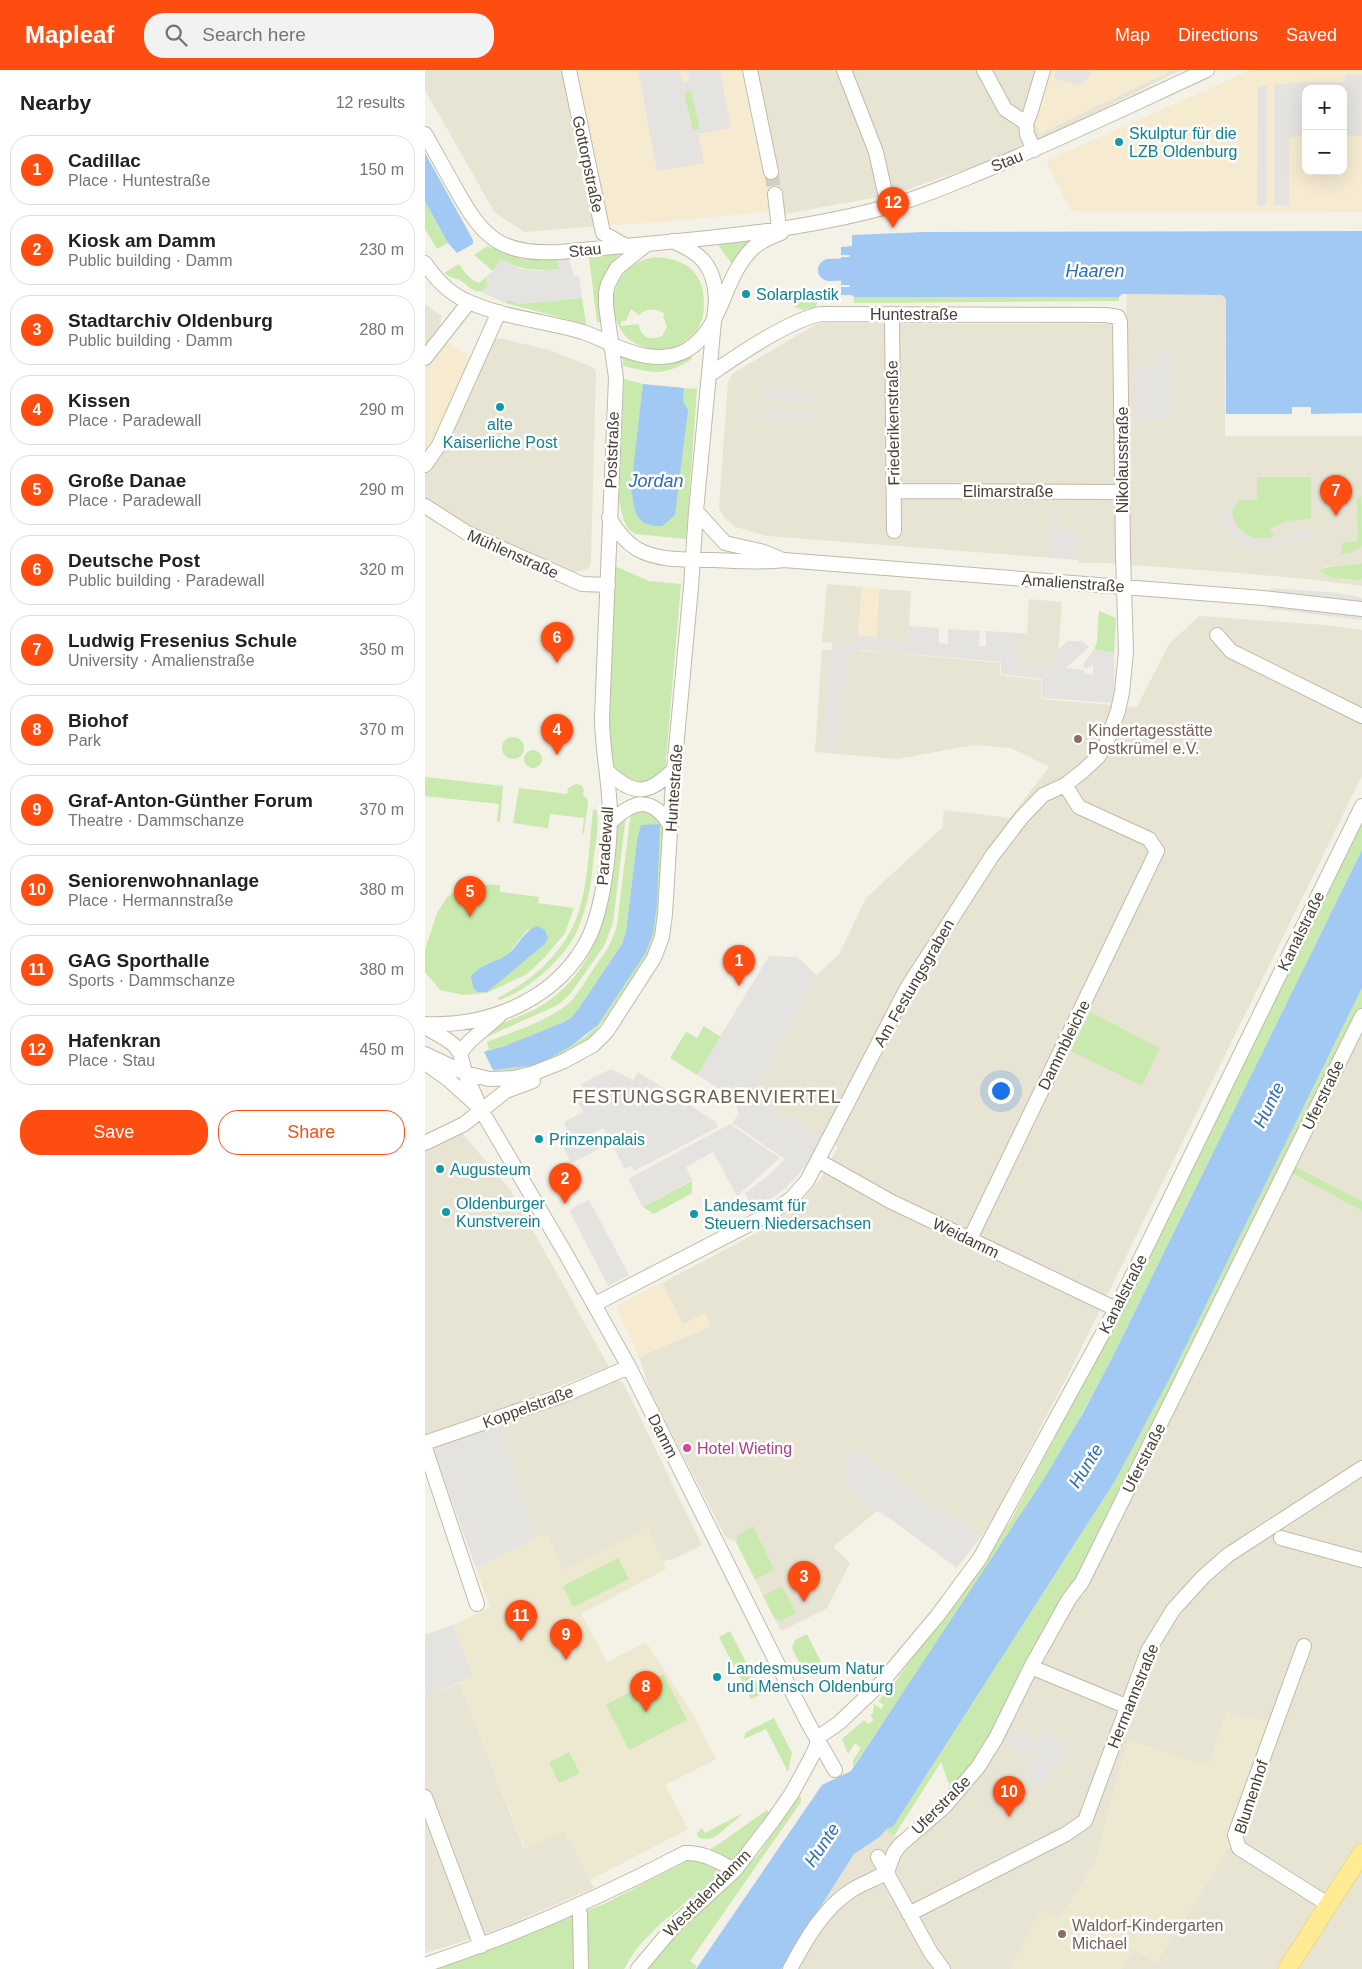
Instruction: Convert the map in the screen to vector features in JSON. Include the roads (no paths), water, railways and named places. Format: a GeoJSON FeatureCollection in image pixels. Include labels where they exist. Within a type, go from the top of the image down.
{"type":"FeatureCollection","features":[{"type":"Feature","properties":{"kind":"main road"},"geometry":{"type":"LineString","coordinates":[[1287,1969],[1362,1853]]}},
{"type":"Feature","properties":{"kind":"street","name":"Gottorpstraße"},"geometry":{"type":"LineString","coordinates":[[569,70],[603,233],[625,246]]}},
{"type":"Feature","properties":{"kind":"street"},"geometry":{"type":"LineString","coordinates":[[750,70],[771,172]]}},
{"type":"Feature","properties":{"kind":"street"},"geometry":{"type":"LineString","coordinates":[[844,70],[876,152],[888,206]]}},
{"type":"Feature","properties":{"kind":"street"},"geometry":{"type":"LineString","coordinates":[[984,70],[1004,108],[1026,123]]}},
{"type":"Feature","properties":{"kind":"street"},"geometry":{"type":"LineString","coordinates":[[1035,150],[1027,134],[1026,123],[1043,70]]}},
{"type":"Feature","properties":{"kind":"street","name":"Stau"},"geometry":{"type":"LineString","coordinates":[[425,134],[477,224],[494,240],[523,251],[541,253],[560,252],[798,226],[917,198],[1035,150],[1207,70]]}},
{"type":"Feature","properties":{"kind":"street"},"geometry":{"type":"LineString","coordinates":[[775,194],[779,228]]}},
{"type":"Feature","properties":{"kind":"street","name":"Stau"},"geometry":{"type":"LineString","coordinates":[[715,319],[732,277],[751,250],[762,242],[798,226]]}},
{"type":"Feature","properties":{"kind":"street","name":"Huntestraße"},"geometry":{"type":"LineString","coordinates":[[425,1054],[465,1073],[489,1079],[534,1073],[564,1061],[593,1045],[607,1031],[654,958],[662,937],[684,676],[695,511],[715,319],[716,288],[709,267],[697,254],[672,241]]}},
{"type":"Feature","properties":{"kind":"street","name":"Stau"},"geometry":{"type":"LineString","coordinates":[[612,344],[605,306],[608,284],[620,265],[647,244]]}},
{"type":"Feature","properties":{"kind":"street"},"geometry":{"type":"LineString","coordinates":[[425,262],[441,284],[469,302],[499,312],[583,332],[646,356],[680,354],[700,340],[715,319]]}},
{"type":"Feature","properties":{"kind":"street"},"geometry":{"type":"LineString","coordinates":[[425,358],[469,302]]}},
{"type":"Feature","properties":{"kind":"street"},"geometry":{"type":"LineString","coordinates":[[425,465],[439,445],[499,312]]}},
{"type":"Feature","properties":{"kind":"street","name":"Huntestraße"},"geometry":{"type":"LineString","coordinates":[[709,375],[761,342],[811,316],[821,314],[1113,315],[1120,320],[1121,333]]}},
{"type":"Feature","properties":{"kind":"street","name":"Friederikenstraße"},"geometry":{"type":"LineString","coordinates":[[892,314],[894,532]]}},
{"type":"Feature","properties":{"kind":"street","name":"Nikolausstraße"},"geometry":{"type":"LineString","coordinates":[[1121,333],[1122,492],[1125,587]]}},
{"type":"Feature","properties":{"kind":"street","name":"Poststraße"},"geometry":{"type":"LineString","coordinates":[[608,557],[616,378],[612,344]]}},
{"type":"Feature","properties":{"kind":"street","name":"Elimarstraße"},"geometry":{"type":"LineString","coordinates":[[894,491],[1122,492]]}},
{"type":"Feature","properties":{"kind":"street","name":"Mühlenstraße"},"geometry":{"type":"LineString","coordinates":[[425,506],[467,533],[512,554],[582,584],[608,585]]}},
{"type":"Feature","properties":{"kind":"street","name":"Amalienstraße"},"geometry":{"type":"LineString","coordinates":[[695,511],[725,543],[764,552],[784,560]]}},
{"type":"Feature","properties":{"kind":"street","name":"Amalienstraße"},"geometry":{"type":"LineString","coordinates":[[609,517],[617,531],[626,540],[638,549],[659,557],[763,562],[784,560],[1190,592],[1362,608]]}},
{"type":"Feature","properties":{"kind":"street","name":"Paradewall"},"geometry":{"type":"LineString","coordinates":[[425,1026],[444,1025],[502,1014],[528,1001],[552,984],[578,955],[586,942],[602,893],[610,823],[602,716],[608,557]]}},
{"type":"Feature","properties":{"kind":"street","name":"Am Festungsgraben"},"geometry":{"type":"LineString","coordinates":[[595,1304],[773,1212],[792,1198],[807,1181],[907,988],[981,872],[1022,817],[1043,794],[1065,785],[1098,757],[1106,744],[1118,711],[1125,668],[1125,587]]}},
{"type":"Feature","properties":{"kind":"street"},"geometry":{"type":"LineString","coordinates":[[1217,635],[1231,651],[1362,716]]}},
{"type":"Feature","properties":{"kind":"street"},"geometry":{"type":"LineString","coordinates":[[607,771],[622,784],[643,789],[656,787],[675,768]]}},
{"type":"Feature","properties":{"kind":"street","name":"Dammbleiche"},"geometry":{"type":"LineString","coordinates":[[970,1239],[1157,851],[1149,839],[1079,807],[1065,785]]}},
{"type":"Feature","properties":{"kind":"street"},"geometry":{"type":"LineString","coordinates":[[610,823],[629,806],[643,804],[655,808],[664,814],[671,827]]}},
{"type":"Feature","properties":{"kind":"street","name":"Kanalstraße"},"geometry":{"type":"LineString","coordinates":[[817,1738],[839,1723],[881,1682],[938,1614],[980,1558],[1116,1310],[1362,806]]}},
{"type":"Feature","properties":{"kind":"street"},"geometry":{"type":"LineString","coordinates":[[460,1053],[470,1041],[502,1014]]}},
{"type":"Feature","properties":{"kind":"street","name":"Uferstraße"},"geometry":{"type":"LineString","coordinates":[[887,1872],[893,1853],[954,1796],[978,1767],[996,1738],[1031,1667],[1069,1599],[1082,1582],[1362,1016]]}},
{"type":"Feature","properties":{"kind":"street"},"geometry":{"type":"LineString","coordinates":[[425,1026],[454,1045],[460,1053],[465,1073],[481,1109]]}},
{"type":"Feature","properties":{"kind":"street"},"geometry":{"type":"LineString","coordinates":[[425,1143],[464,1124],[505,1091],[568,1066],[593,1045]]}},
{"type":"Feature","properties":{"kind":"street"},"geometry":{"type":"LineString","coordinates":[[425,1063],[449,1080],[481,1109]]}},
{"type":"Feature","properties":{"kind":"street","name":"Damm"},"geometry":{"type":"LineString","coordinates":[[481,1109],[595,1304],[629,1367],[766,1641],[835,1770]]}},
{"type":"Feature","properties":{"kind":"street","name":"Weidamm"},"geometry":{"type":"LineString","coordinates":[[819,1161],[889,1201],[1116,1310]]}},
{"type":"Feature","properties":{"kind":"street","name":"Koppelstraße"},"geometry":{"type":"LineString","coordinates":[[425,1443],[564,1395],[629,1367]]}},
{"type":"Feature","properties":{"kind":"street"},"geometry":{"type":"LineString","coordinates":[[425,1448],[477,1604]]}},
{"type":"Feature","properties":{"kind":"street","name":"Hermannstraße"},"geometry":{"type":"LineString","coordinates":[[909,1914],[1065,1834],[1085,1821],[1148,1651],[1173,1610],[1203,1577],[1228,1555],[1362,1468]]}},
{"type":"Feature","properties":{"kind":"street"},"geometry":{"type":"LineString","coordinates":[[1281,1538],[1362,1560]]}},
{"type":"Feature","properties":{"kind":"street","name":"Blumenhof"},"geometry":{"type":"LineString","coordinates":[[1304,1646],[1235,1835],[1239,1848],[1329,1905]]}},
{"type":"Feature","properties":{"kind":"street"},"geometry":{"type":"LineString","coordinates":[[1031,1667],[1128,1707]]}},
{"type":"Feature","properties":{"kind":"street","name":"Westfalendamm"},"geometry":{"type":"LineString","coordinates":[[638,1969],[675,1925],[735,1870],[792,1793],[817,1745],[817,1738]]}},
{"type":"Feature","properties":{"kind":"street"},"geometry":{"type":"LineString","coordinates":[[425,1797],[481,1946]]}},
{"type":"Feature","properties":{"kind":"street"},"geometry":{"type":"LineString","coordinates":[[425,1965],[481,1946],[577,1907],[685,1853],[694,1852],[706,1856],[735,1870]]}},
{"type":"Feature","properties":{"kind":"street"},"geometry":{"type":"LineString","coordinates":[[878,1857],[931,1953],[943,1969]]}},
{"type":"Feature","properties":{"kind":"street"},"geometry":{"type":"LineString","coordinates":[[790,1969],[807,1938],[834,1904],[852,1890],[887,1872]]}},
{"type":"Feature","properties":{"kind":"street"},"geometry":{"type":"LineString","coordinates":[[577,1907],[580,1914],[581,1969]]}},
{"type":"Feature","properties":{"kind":"water"},"geometry":{"type":"Polygon","coordinates":[[[425,153],[473,240],[473,244],[457,253],[448,243],[425,201],[425,153]]]}},
{"type":"Feature","properties":{"kind":"water"},"geometry":{"type":"Polygon","coordinates":[[[1362,231],[1362,413],[1311,414],[1311,407],[1292,407],[1292,414],[1226,414],[1226,299],[1222,295],[1122,294],[1119,297],[854,297],[852,295],[841,295],[841,287],[850,287],[850,285],[841,285],[841,277],[853,277],[853,264],[841,264],[841,257],[849,257],[850,255],[841,255],[841,247],[852,246],[852,235],[924,232],[1362,231]]]}},
{"type":"Feature","properties":{"kind":"water","name":"Jordan"},"geometry":{"type":"Polygon","coordinates":[[[643,384],[684,388],[683,402],[688,410],[675,515],[662,526],[644,523],[637,516],[631,488],[643,384]]]}},
{"type":"Feature","properties":{"kind":"water"},"geometry":{"type":"Polygon","coordinates":[[[660,824],[657,904],[653,934],[645,954],[598,1025],[571,1046],[537,1065],[493,1070],[484,1052],[505,1046],[564,1022],[572,1017],[579,1008],[622,944],[626,932],[637,840],[641,825],[660,824]]]}},
{"type":"Feature","properties":{"kind":"water","name":"Hunte"},"geometry":{"type":"Polygon","coordinates":[[[1362,850],[1362,988],[1174,1370],[1115,1481],[893,1827],[888,1828],[878,1838],[854,1854],[781,1969],[696,1969],[822,1785],[851,1771],[1044,1479],[1083,1413],[1113,1356],[1362,850]]]}},
{"type":"Feature","properties":{"kind":"water"},"geometry":{"type":"Polygon","coordinates":[[[537,926],[545,930],[548,938],[545,944],[487,992],[478,992],[474,989],[471,977],[474,973],[509,953],[527,932],[537,926]]]}},
{"type":"Feature","properties":{"kind":"waterway","name":"Haaren"},"geometry":{"type":"LineString","coordinates":[[829,270],[883,268]]}},
{"type":"Feature","properties":{"kind":"tunnel"},"geometry":{"type":"LineString","coordinates":[[771,172],[775,194]]}},
{"type":"Feature","properties":{"kind":"place","name":"Skulptur für die LZB Oldenburg"},"geometry":{"type":"Point","coordinates":[1119,142]}},
{"type":"Feature","properties":{"kind":"place","name":"Hafenkran"},"geometry":{"type":"Point","coordinates":[893,228]}},
{"type":"Feature","properties":{"kind":"place","name":"Solarplastik"},"geometry":{"type":"Point","coordinates":[746,294]}},
{"type":"Feature","properties":{"kind":"place","name":"alte Kaiserliche Post"},"geometry":{"type":"Point","coordinates":[500,407]}},
{"type":"Feature","properties":{"kind":"place","name":"Ludwig Fresenius Schule"},"geometry":{"type":"Point","coordinates":[1336,516]}},
{"type":"Feature","properties":{"kind":"place","name":"Deutsche Post"},"geometry":{"type":"Point","coordinates":[557,663]}},
{"type":"Feature","properties":{"kind":"place","name":"Kindertagesstätte Postkrümel e.V."},"geometry":{"type":"Point","coordinates":[1078,739]}},
{"type":"Feature","properties":{"kind":"place","name":"Kissen"},"geometry":{"type":"Point","coordinates":[557,755]}},
{"type":"Feature","properties":{"kind":"place","name":"Große Danae"},"geometry":{"type":"Point","coordinates":[470,917]}},
{"type":"Feature","properties":{"kind":"place","name":"Cadillac"},"geometry":{"type":"Point","coordinates":[739,986]}},
{"type":"Feature","properties":{"kind":"place","name":"Prinzenpalais"},"geometry":{"type":"Point","coordinates":[539,1139]}},
{"type":"Feature","properties":{"kind":"place","name":"Augusteum"},"geometry":{"type":"Point","coordinates":[440,1169]}},
{"type":"Feature","properties":{"kind":"place","name":"Kiosk am Damm"},"geometry":{"type":"Point","coordinates":[565,1204]}},
{"type":"Feature","properties":{"kind":"place","name":"Oldenburger Kunstverein"},"geometry":{"type":"Point","coordinates":[446,1212]}},
{"type":"Feature","properties":{"kind":"place","name":"Landesamt für Steuern Niedersachsen"},"geometry":{"type":"Point","coordinates":[694,1214]}},
{"type":"Feature","properties":{"kind":"place","name":"Hotel Wieting"},"geometry":{"type":"Point","coordinates":[687,1448]}},
{"type":"Feature","properties":{"kind":"place","name":"Stadtarchiv Oldenburg"},"geometry":{"type":"Point","coordinates":[804,1602]}},
{"type":"Feature","properties":{"kind":"place","name":"GAG Sporthalle"},"geometry":{"type":"Point","coordinates":[521,1641]}},
{"type":"Feature","properties":{"kind":"place","name":"Graf-Anton-Günther Forum"},"geometry":{"type":"Point","coordinates":[566,1660]}},
{"type":"Feature","properties":{"kind":"place","name":"Landesmuseum Natur und Mensch Oldenburg"},"geometry":{"type":"Point","coordinates":[717,1677]}},
{"type":"Feature","properties":{"kind":"place","name":"Biohof"},"geometry":{"type":"Point","coordinates":[646,1712]}},
{"type":"Feature","properties":{"kind":"place","name":"Seniorenwohnanlage"},"geometry":{"type":"Point","coordinates":[1009,1817]}},
{"type":"Feature","properties":{"kind":"place","name":"Waldorf-Kindergarten Michael"},"geometry":{"type":"Point","coordinates":[1062,1934]}},
{"type":"Feature","properties":{"kind":"district","name":"FESTUNGSGRABENVIERTEL"},"geometry":{"type":"Point","coordinates":[707,1097]}}]}
